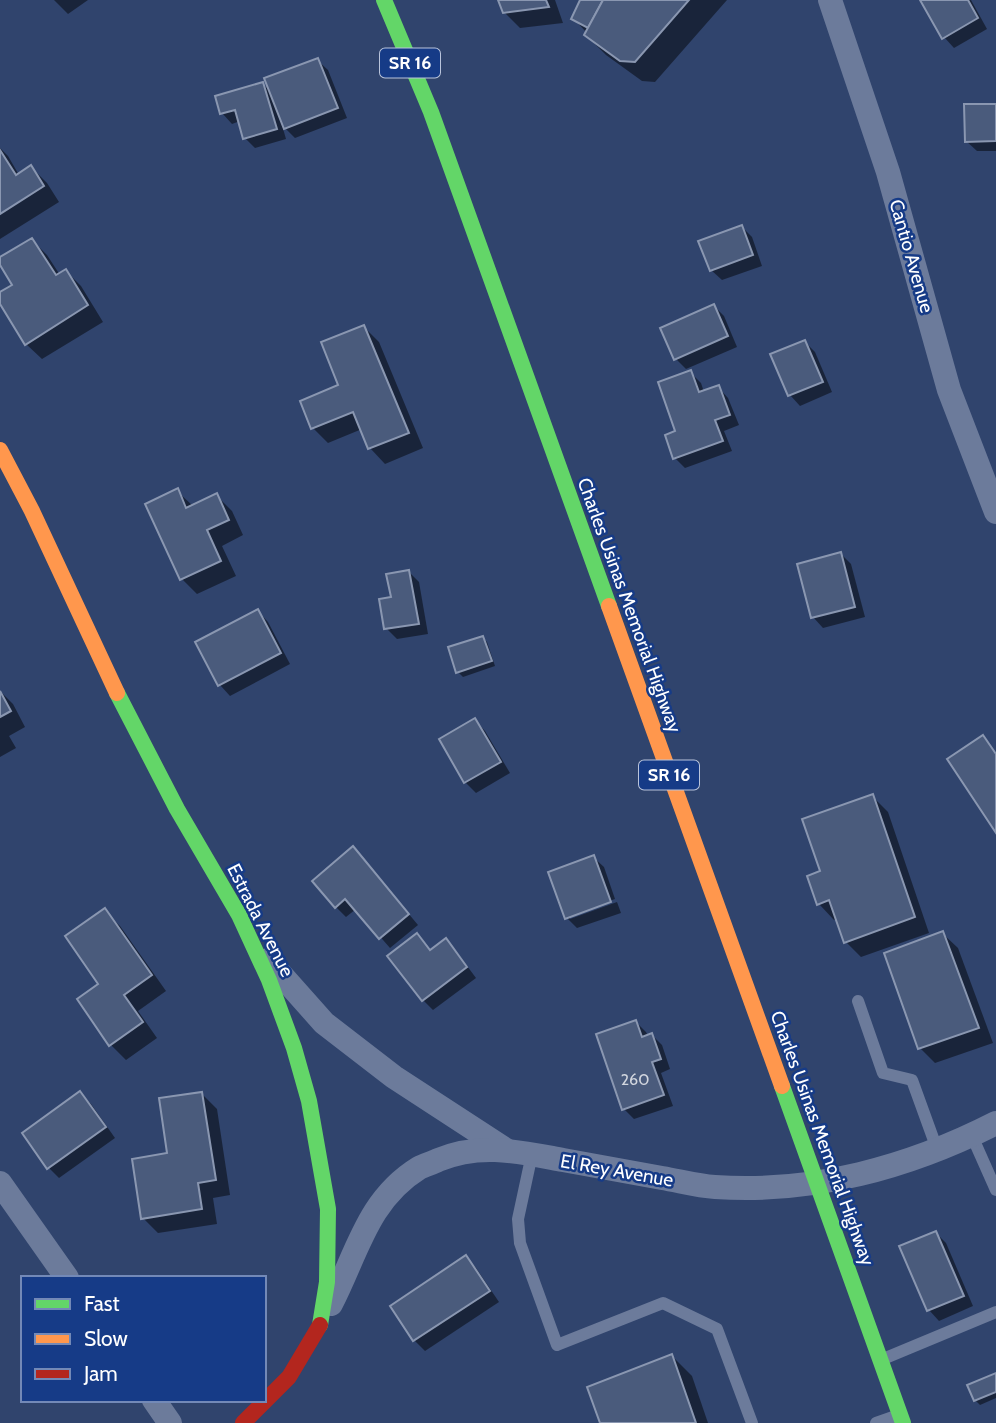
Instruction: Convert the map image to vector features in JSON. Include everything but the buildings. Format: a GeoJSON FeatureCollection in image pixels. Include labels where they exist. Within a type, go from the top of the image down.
{"type":"FeatureCollection","features":[{"type":"Feature","properties":{"kind":"main road","name":"Charles Usinas Memorial Highway"},"geometry":{"type":"LineString","coordinates":[[384,0],[436,126],[901,1419]]}},
{"type":"Feature","properties":{"kind":"main road","name":"Estrada Avenue"},"geometry":{"type":"LineString","coordinates":[[0,450],[120,700],[177,809],[239,915],[269,980],[294,1048],[309,1101],[328,1209],[327,1282],[321,1324],[289,1377],[266,1400]]}},
{"type":"Feature","properties":{"kind":"main road","name":"Estrada Avenue"},"geometry":{"type":"LineString","coordinates":[[243,1423],[264,1402]]}},
{"type":"Feature","properties":{"kind":"street","name":"Cantio Avenue"},"geometry":{"type":"LineString","coordinates":[[830,0],[888,172],[949,390],[996,512]]}},
{"type":"Feature","properties":{"kind":"street"},"geometry":{"type":"LineString","coordinates":[[251,941],[324,1023],[394,1077],[507,1150]]}},
{"type":"Feature","properties":{"kind":"street","name":"El Rey Avenue"},"geometry":{"type":"LineString","coordinates":[[321,1324],[361,1236],[379,1204],[419,1168],[453,1154],[471,1150],[507,1150],[713,1187],[758,1188],[846,1178],[890,1166],[972,1136],[996,1124]]}},
{"type":"Feature","properties":{"kind":"street"},"geometry":{"type":"LineString","coordinates":[[0,1183],[66,1276]]}},
{"type":"Feature","properties":{"kind":"street"},"geometry":{"type":"LineString","coordinates":[[155,1402],[170,1423]]}},
{"type":"Feature","properties":{"kind":"lane"},"geometry":{"type":"LineString","coordinates":[[858,1001],[883,1073],[912,1080],[936,1149]]}},
{"type":"Feature","properties":{"kind":"lane"},"geometry":{"type":"LineString","coordinates":[[972,1136],[996,1190]]}},
{"type":"Feature","properties":{"kind":"lane"},"geometry":{"type":"LineString","coordinates":[[532,1154],[518,1219],[520,1243],[557,1345],[663,1303],[717,1329],[752,1423]]}},
{"type":"Feature","properties":{"kind":"lane"},"geometry":{"type":"LineString","coordinates":[[880,1361],[996,1312]]}},
{"type":"Feature","properties":{"kind":"lane"},"geometry":{"type":"LineString","coordinates":[[876,1423],[901,1419]]}},
{"type":"Feature","properties":{"kind":"traffic: fast"},"geometry":{"type":"LineString","coordinates":[[384,0],[431,112],[609,606]]}},
{"type":"Feature","properties":{"kind":"traffic: fast"},"geometry":{"type":"LineString","coordinates":[[117,693],[177,809],[239,915],[269,980],[294,1048],[309,1101],[328,1209],[327,1282],[320,1325]]}},
{"type":"Feature","properties":{"kind":"traffic: fast"},"geometry":{"type":"LineString","coordinates":[[782,1086],[903,1423]]}},
{"type":"Feature","properties":{"kind":"traffic: slow"},"geometry":{"type":"LineString","coordinates":[[0,450],[32,511],[117,693]]}},
{"type":"Feature","properties":{"kind":"traffic: slow"},"geometry":{"type":"LineString","coordinates":[[609,606],[782,1086]]}},
{"type":"Feature","properties":{"kind":"traffic: jam"},"geometry":{"type":"LineString","coordinates":[[266,1400],[289,1377],[320,1325]]}},
{"type":"Feature","properties":{"kind":"traffic: jam"},"geometry":{"type":"LineString","coordinates":[[243,1423],[264,1402]]}}]}
